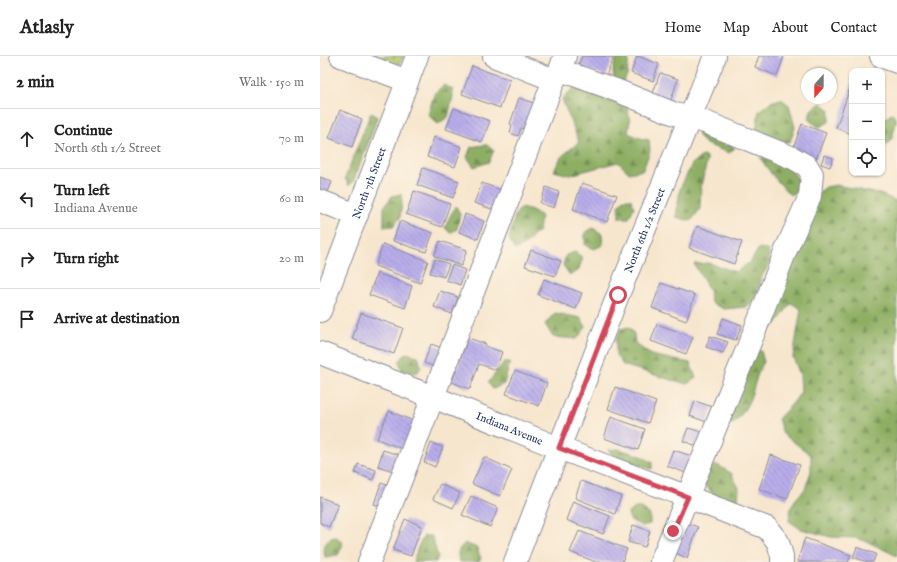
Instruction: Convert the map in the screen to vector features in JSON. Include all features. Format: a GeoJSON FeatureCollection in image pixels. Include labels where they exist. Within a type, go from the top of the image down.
{"type":"FeatureCollection","features":[{"type":"Feature","properties":{"kind":"street"},"geometry":{"type":"LineString","coordinates":[[341,56],[407,81]]}},
{"type":"Feature","properties":{"kind":"street","name":"North 7th Street"},"geometry":{"type":"LineString","coordinates":[[320,311],[417,56]]}},
{"type":"Feature","properties":{"kind":"street"},"geometry":{"type":"LineString","coordinates":[[494,56],[560,69],[674,114],[705,122],[793,158],[807,166],[812,174],[810,196],[786,250],[661,562]]}},
{"type":"Feature","properties":{"kind":"street","name":"North 6th 1/2 Street"},"geometry":{"type":"LineString","coordinates":[[515,562],[618,295],[715,56]]}},
{"type":"Feature","properties":{"kind":"street"},"geometry":{"type":"LineString","coordinates":[[881,56],[897,62]]}},
{"type":"Feature","properties":{"kind":"street"},"geometry":{"type":"LineString","coordinates":[[369,562],[560,69]]}},
{"type":"Feature","properties":{"kind":"street"},"geometry":{"type":"LineString","coordinates":[[320,201],[357,215]]}},
{"type":"Feature","properties":{"kind":"street","name":"Indiana Avenue"},"geometry":{"type":"LineString","coordinates":[[320,353],[559,448],[767,528],[778,542],[782,562]]}},
{"type":"Feature","properties":{"kind":"green space"},"geometry":{"type":"Polygon","coordinates":[[[369,56],[404,56],[400,64],[397,66],[369,56]]]}},
{"type":"Feature","properties":{"kind":"green space"},"geometry":{"type":"Polygon","coordinates":[[[617,56],[629,56],[627,75],[624,81],[614,83],[613,69],[617,56]]]}},
{"type":"Feature","properties":{"kind":"green space"},"geometry":{"type":"Polygon","coordinates":[[[444,85],[452,89],[453,96],[448,117],[438,124],[428,115],[434,94],[444,85]]]}},
{"type":"Feature","properties":{"kind":"green space"},"geometry":{"type":"Polygon","coordinates":[[[574,87],[608,94],[627,106],[630,121],[628,133],[649,140],[650,151],[643,170],[629,173],[618,162],[570,175],[554,171],[561,157],[579,142],[562,99],[574,87]]]}},
{"type":"Feature","properties":{"kind":"green space"},"geometry":{"type":"Polygon","coordinates":[[[781,99],[789,105],[795,127],[790,142],[773,142],[756,131],[759,111],[771,102],[781,99]]]}},
{"type":"Feature","properties":{"kind":"green space"},"geometry":{"type":"Polygon","coordinates":[[[820,104],[822,104],[830,110],[829,122],[819,127],[809,120],[811,110],[820,104]]]}},
{"type":"Feature","properties":{"kind":"green space"},"geometry":{"type":"Polygon","coordinates":[[[371,112],[377,117],[353,182],[349,186],[345,178],[371,112]]]}},
{"type":"Feature","properties":{"kind":"green space"},"geometry":{"type":"Polygon","coordinates":[[[892,114],[896,118],[891,141],[885,146],[885,140],[885,118],[892,114]]]}},
{"type":"Feature","properties":{"kind":"green space"},"geometry":{"type":"Polygon","coordinates":[[[698,129],[726,141],[735,148],[729,153],[706,144],[698,136],[698,129]]]}},
{"type":"Feature","properties":{"kind":"green space"},"geometry":{"type":"Polygon","coordinates":[[[488,145],[494,150],[489,162],[474,167],[467,157],[471,147],[488,145]]]}},
{"type":"Feature","properties":{"kind":"green space"},"geometry":{"type":"Polygon","coordinates":[[[702,156],[707,157],[707,161],[701,186],[700,209],[691,221],[676,217],[680,189],[692,164],[702,156]]]}},
{"type":"Feature","properties":{"kind":"green space"},"geometry":{"type":"Polygon","coordinates":[[[765,157],[787,164],[797,178],[799,192],[790,195],[773,176],[760,158],[765,157]]]}},
{"type":"Feature","properties":{"kind":"green space"},"geometry":{"type":"Polygon","coordinates":[[[836,185],[880,194],[897,201],[897,556],[856,538],[831,537],[801,529],[789,521],[790,510],[795,500],[805,489],[811,471],[811,455],[783,434],[778,419],[801,392],[800,375],[793,357],[801,309],[791,303],[776,324],[765,334],[818,193],[826,187],[836,185]]]}},
{"type":"Feature","properties":{"kind":"green space"},"geometry":{"type":"Polygon","coordinates":[[[401,194],[402,202],[400,218],[393,226],[384,227],[384,207],[392,196],[401,194]]]}},
{"type":"Feature","properties":{"kind":"green space"},"geometry":{"type":"Polygon","coordinates":[[[624,199],[631,199],[634,207],[629,218],[619,218],[619,205],[624,199]]]}},
{"type":"Feature","properties":{"kind":"green space"},"geometry":{"type":"Polygon","coordinates":[[[456,206],[460,214],[457,229],[450,233],[445,228],[456,206]]]}},
{"type":"Feature","properties":{"kind":"green space"},"geometry":{"type":"Polygon","coordinates":[[[521,207],[532,210],[541,216],[539,231],[527,243],[515,250],[509,239],[515,216],[521,207]]]}},
{"type":"Feature","properties":{"kind":"green space"},"geometry":{"type":"Polygon","coordinates":[[[593,228],[602,234],[603,245],[594,249],[585,245],[585,233],[593,228]]]}},
{"type":"Feature","properties":{"kind":"green space"},"geometry":{"type":"Polygon","coordinates":[[[759,248],[768,250],[770,263],[762,276],[756,300],[745,307],[724,309],[711,303],[709,290],[694,264],[709,263],[736,272],[750,262],[759,248]]]}},
{"type":"Feature","properties":{"kind":"green space"},"geometry":{"type":"Polygon","coordinates":[[[575,252],[583,258],[578,271],[570,275],[563,265],[566,255],[575,252]]]}},
{"type":"Feature","properties":{"kind":"green space"},"geometry":{"type":"Polygon","coordinates":[[[555,313],[581,318],[586,327],[577,339],[553,337],[545,324],[555,313]]]}},
{"type":"Feature","properties":{"kind":"green space"},"geometry":{"type":"Polygon","coordinates":[[[629,327],[634,334],[635,343],[651,355],[690,363],[696,378],[687,384],[623,365],[616,355],[616,339],[621,329],[629,327]]]}},
{"type":"Feature","properties":{"kind":"green space"},"geometry":{"type":"Polygon","coordinates":[[[756,350],[761,351],[764,362],[750,398],[743,412],[735,422],[733,424],[727,423],[756,350]]]}},
{"type":"Feature","properties":{"kind":"green space"},"geometry":{"type":"Polygon","coordinates":[[[406,353],[418,356],[421,367],[417,373],[402,370],[399,361],[406,353]]]}},
{"type":"Feature","properties":{"kind":"green space"},"geometry":{"type":"Polygon","coordinates":[[[504,362],[510,362],[504,384],[493,389],[488,383],[504,362]]]}},
{"type":"Feature","properties":{"kind":"green space"},"geometry":{"type":"Polygon","coordinates":[[[619,449],[639,455],[652,462],[652,469],[613,456],[608,450],[619,449]]]}},
{"type":"Feature","properties":{"kind":"green space"},"geometry":{"type":"Polygon","coordinates":[[[717,465],[731,473],[739,488],[738,500],[729,500],[713,494],[703,482],[708,468],[717,465]]]}},
{"type":"Feature","properties":{"kind":"green space"},"geometry":{"type":"Polygon","coordinates":[[[635,508],[642,508],[650,515],[650,524],[642,526],[630,520],[628,513],[635,508]]]}},
{"type":"Feature","properties":{"kind":"green space"},"geometry":{"type":"Polygon","coordinates":[[[424,536],[432,536],[438,557],[436,562],[413,562],[418,547],[424,536]]]}},
{"type":"Feature","properties":{"kind":"green space"},"geometry":{"type":"Polygon","coordinates":[[[337,537],[343,544],[338,555],[325,557],[323,547],[330,538],[337,537]]]}},
{"type":"Feature","properties":{"kind":"green space"},"geometry":{"type":"Polygon","coordinates":[[[465,543],[477,548],[481,559],[479,562],[460,562],[458,552],[465,543]]]}},
{"type":"Feature","properties":{"kind":"building"},"geometry":{"type":"Polygon","coordinates":[[[582,56],[607,56],[613,58],[606,76],[578,66],[582,56]]]}},
{"type":"Feature","properties":{"kind":"building"},"geometry":{"type":"Polygon","coordinates":[[[637,56],[659,64],[653,81],[631,73],[637,56]]]}},
{"type":"Feature","properties":{"kind":"building"},"geometry":{"type":"Polygon","coordinates":[[[759,56],[784,56],[777,76],[755,67],[759,56]]]}},
{"type":"Feature","properties":{"kind":"building"},"geometry":{"type":"Polygon","coordinates":[[[472,66],[510,80],[500,108],[462,94],[472,66]]]}},
{"type":"Feature","properties":{"kind":"building"},"geometry":{"type":"Polygon","coordinates":[[[660,73],[678,79],[670,103],[652,96],[660,73]]]}},
{"type":"Feature","properties":{"kind":"building"},"geometry":{"type":"Polygon","coordinates":[[[849,91],[849,133],[836,128],[849,91]]]}},
{"type":"Feature","properties":{"kind":"building"},"geometry":{"type":"Polygon","coordinates":[[[519,98],[537,104],[527,130],[521,128],[518,136],[510,133],[512,125],[510,124],[519,98]]]}},
{"type":"Feature","properties":{"kind":"building"},"geometry":{"type":"Polygon","coordinates":[[[454,108],[490,121],[482,142],[446,129],[454,108]]]}},
{"type":"Feature","properties":{"kind":"building"},"geometry":{"type":"Polygon","coordinates":[[[340,110],[362,119],[352,147],[329,138],[340,110]]]}},
{"type":"Feature","properties":{"kind":"building"},"geometry":{"type":"Polygon","coordinates":[[[802,124],[826,133],[816,159],[792,151],[802,124]]]}},
{"type":"Feature","properties":{"kind":"building"},"geometry":{"type":"Polygon","coordinates":[[[434,137],[462,147],[455,167],[427,157],[434,137]]]}},
{"type":"Feature","properties":{"kind":"building"},"geometry":{"type":"Polygon","coordinates":[[[824,155],[833,158],[830,167],[821,164],[824,155]]]}},
{"type":"Feature","properties":{"kind":"building"},"geometry":{"type":"Polygon","coordinates":[[[423,168],[459,181],[453,198],[417,185],[423,168]]]}},
{"type":"Feature","properties":{"kind":"building"},"geometry":{"type":"Polygon","coordinates":[[[320,177],[332,182],[326,197],[320,195],[320,177]]]}},
{"type":"Feature","properties":{"kind":"building"},"geometry":{"type":"Polygon","coordinates":[[[482,183],[501,190],[494,210],[474,203],[482,183]]]}},
{"type":"Feature","properties":{"kind":"building"},"geometry":{"type":"Polygon","coordinates":[[[582,183],[617,195],[607,222],[573,209],[582,183]]]}},
{"type":"Feature","properties":{"kind":"building"},"geometry":{"type":"Polygon","coordinates":[[[546,187],[559,192],[554,208],[540,203],[546,187]]]}},
{"type":"Feature","properties":{"kind":"building"},"geometry":{"type":"Polygon","coordinates":[[[414,191],[450,204],[442,227],[406,214],[414,191]]]}},
{"type":"Feature","properties":{"kind":"building"},"geometry":{"type":"Polygon","coordinates":[[[465,214],[484,221],[478,239],[459,232],[465,214]]]}},
{"type":"Feature","properties":{"kind":"building"},"geometry":{"type":"Polygon","coordinates":[[[400,221],[433,233],[426,252],[393,241],[400,221]]]}},
{"type":"Feature","properties":{"kind":"building"},"geometry":{"type":"Polygon","coordinates":[[[697,226],[742,242],[734,264],[689,248],[697,226]]]}},
{"type":"Feature","properties":{"kind":"building"},"geometry":{"type":"Polygon","coordinates":[[[440,241],[467,250],[461,266],[434,256],[440,241]]]}},
{"type":"Feature","properties":{"kind":"building"},"geometry":{"type":"Polygon","coordinates":[[[383,244],[428,261],[420,283],[375,266],[383,244]]]}},
{"type":"Feature","properties":{"kind":"building"},"geometry":{"type":"Polygon","coordinates":[[[531,250],[561,261],[555,276],[525,266],[531,250]]]}},
{"type":"Feature","properties":{"kind":"building"},"geometry":{"type":"Polygon","coordinates":[[[435,259],[449,264],[444,277],[430,273],[435,259]]]}},
{"type":"Feature","properties":{"kind":"building"},"geometry":{"type":"Polygon","coordinates":[[[452,265],[465,270],[460,285],[446,280],[452,265]]]}},
{"type":"Feature","properties":{"kind":"building"},"geometry":{"type":"Polygon","coordinates":[[[377,273],[412,286],[405,308],[369,295],[377,273]]]}},
{"type":"Feature","properties":{"kind":"building"},"geometry":{"type":"Polygon","coordinates":[[[544,279],[582,293],[576,309],[538,295],[544,279]]]}},
{"type":"Feature","properties":{"kind":"building"},"geometry":{"type":"Polygon","coordinates":[[[661,283],[695,295],[686,321],[652,308],[661,283]]]}},
{"type":"Feature","properties":{"kind":"building"},"geometry":{"type":"Polygon","coordinates":[[[440,291],[458,297],[452,314],[434,307],[440,291]]]}},
{"type":"Feature","properties":{"kind":"building"},"geometry":{"type":"Polygon","coordinates":[[[361,313],[403,328],[394,354],[352,339],[361,313]]]}},
{"type":"Feature","properties":{"kind":"building"},"geometry":{"type":"Polygon","coordinates":[[[723,318],[742,325],[736,340],[717,334],[723,318]]]}},
{"type":"Feature","properties":{"kind":"building"},"geometry":{"type":"Polygon","coordinates":[[[657,324],[693,337],[686,354],[651,341],[657,324]]]}},
{"type":"Feature","properties":{"kind":"building"},"geometry":{"type":"Polygon","coordinates":[[[710,336],[728,342],[723,353],[706,347],[710,336]]]}},
{"type":"Feature","properties":{"kind":"building"},"geometry":{"type":"Polygon","coordinates":[[[468,338],[486,344],[485,346],[502,352],[496,370],[479,364],[470,389],[452,382],[468,338]]]}},
{"type":"Feature","properties":{"kind":"building"},"geometry":{"type":"Polygon","coordinates":[[[431,344],[445,349],[438,368],[424,363],[431,344]]]}},
{"type":"Feature","properties":{"kind":"building"},"geometry":{"type":"Polygon","coordinates":[[[515,371],[547,383],[539,406],[506,394],[515,371]]]}},
{"type":"Feature","properties":{"kind":"building"},"geometry":{"type":"Polygon","coordinates":[[[615,387],[656,402],[648,423],[608,409],[615,387]]]}},
{"type":"Feature","properties":{"kind":"building"},"geometry":{"type":"Polygon","coordinates":[[[695,401],[713,407],[707,422],[690,416],[695,401]]]}},
{"type":"Feature","properties":{"kind":"building"},"geometry":{"type":"Polygon","coordinates":[[[389,411],[416,422],[405,450],[377,439],[389,411]]]}},
{"type":"Feature","properties":{"kind":"building"},"geometry":{"type":"Polygon","coordinates":[[[611,417],[645,429],[638,450],[604,438],[611,417]]]}},
{"type":"Feature","properties":{"kind":"building"},"geometry":{"type":"Polygon","coordinates":[[[688,428],[702,432],[697,446],[683,441],[688,428]]]}},
{"type":"Feature","properties":{"kind":"building"},"geometry":{"type":"Polygon","coordinates":[[[431,443],[443,447],[435,467],[424,462],[431,443]]]}},
{"type":"Feature","properties":{"kind":"building"},"geometry":{"type":"Polygon","coordinates":[[[383,450],[402,456],[396,472],[378,466],[383,450]]]}},
{"type":"Feature","properties":{"kind":"building"},"geometry":{"type":"Polygon","coordinates":[[[673,450],[692,456],[686,473],[667,466],[673,450]]]}},
{"type":"Feature","properties":{"kind":"building"},"geometry":{"type":"Polygon","coordinates":[[[771,455],[800,465],[787,499],[759,489],[771,455]]]}},
{"type":"Feature","properties":{"kind":"building"},"geometry":{"type":"Polygon","coordinates":[[[484,457],[512,470],[500,496],[472,484],[484,457]]]}},
{"type":"Feature","properties":{"kind":"building"},"geometry":{"type":"Polygon","coordinates":[[[358,464],[376,470],[373,480],[355,473],[358,464]]]}},
{"type":"Feature","properties":{"kind":"building"},"geometry":{"type":"Polygon","coordinates":[[[581,481],[621,496],[615,514],[575,498],[581,481]]]}},
{"type":"Feature","properties":{"kind":"building"},"geometry":{"type":"Polygon","coordinates":[[[381,483],[392,487],[385,508],[374,504],[381,483]]]}},
{"type":"Feature","properties":{"kind":"building"},"geometry":{"type":"Polygon","coordinates":[[[440,484],[460,493],[453,508],[433,499],[440,484]]]}},
{"type":"Feature","properties":{"kind":"building"},"geometry":{"type":"Polygon","coordinates":[[[471,496],[498,508],[490,527],[462,515],[471,496]]]}},
{"type":"Feature","properties":{"kind":"building"},"geometry":{"type":"Polygon","coordinates":[[[320,497],[338,504],[329,527],[320,523],[320,497]]]}},
{"type":"Feature","properties":{"kind":"building"},"geometry":{"type":"Polygon","coordinates":[[[573,501],[610,516],[603,534],[566,520],[573,501]]]}},
{"type":"Feature","properties":{"kind":"building"},"geometry":{"type":"Polygon","coordinates":[[[405,519],[422,526],[411,556],[393,550],[405,519]]]}},
{"type":"Feature","properties":{"kind":"building"},"geometry":{"type":"Polygon","coordinates":[[[684,522],[698,527],[687,558],[673,552],[684,522]]]}},
{"type":"Feature","properties":{"kind":"building"},"geometry":{"type":"Polygon","coordinates":[[[633,525],[650,531],[645,547],[628,542],[633,525]]]}},
{"type":"Feature","properties":{"kind":"building"},"geometry":{"type":"Polygon","coordinates":[[[579,531],[627,549],[622,562],[596,562],[570,552],[579,531]]]}},
{"type":"Feature","properties":{"kind":"building"},"geometry":{"type":"Polygon","coordinates":[[[805,538],[851,555],[848,562],[797,562],[805,538]]]}},
{"type":"Feature","properties":{"kind":"building"},"geometry":{"type":"Polygon","coordinates":[[[857,547],[876,554],[873,562],[867,562],[853,557],[857,547]]]}},
{"type":"Feature","properties":{"kind":"route"},"geometry":{"type":"LineString","coordinates":[[618,295],[559,448],[688,497],[673,531]]}}]}
